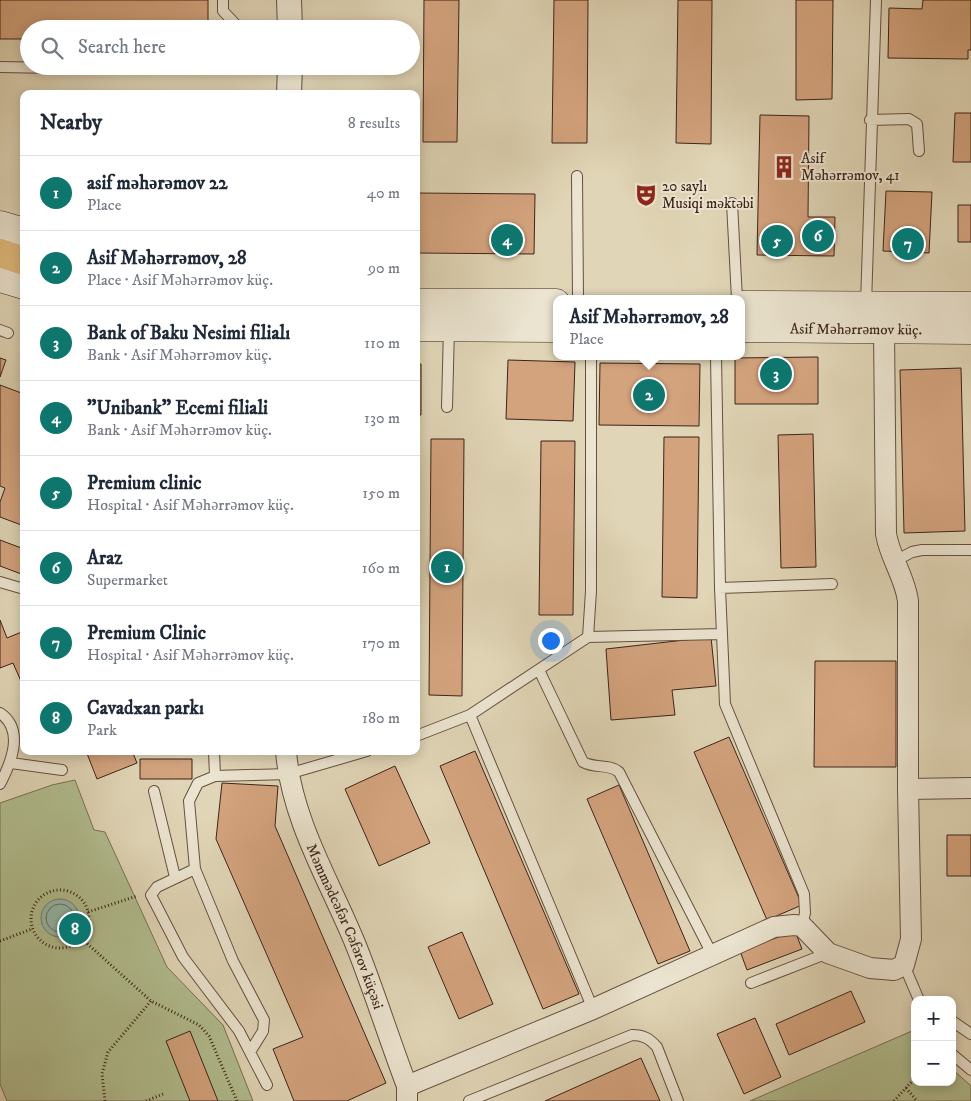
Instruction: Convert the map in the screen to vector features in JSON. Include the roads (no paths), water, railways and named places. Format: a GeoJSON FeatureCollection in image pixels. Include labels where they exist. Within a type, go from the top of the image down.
{"type":"FeatureCollection","features":[{"type":"Feature","properties":{"kind":"main road"},"geometry":{"type":"LineString","coordinates":[[0,224],[20,231]]}},
{"type":"Feature","properties":{"kind":"main road"},"geometry":{"type":"LineString","coordinates":[[0,254],[20,260]]}},
{"type":"Feature","properties":{"kind":"main road"},"geometry":{"type":"LineString","coordinates":[[0,278],[20,284]]}},
{"type":"Feature","properties":{"kind":"main road"},"geometry":{"type":"LineString","coordinates":[[420,303],[553,303]]}},
{"type":"Feature","properties":{"kind":"main road","name":"Asif Məhərrəmov küç."},"geometry":{"type":"LineString","coordinates":[[745,305],[872,321],[971,330]]}},
{"type":"Feature","properties":{"kind":"main road","name":"Asif Məhərrəmov küç."},"geometry":{"type":"LineString","coordinates":[[745,328],[872,321],[971,306]]}},
{"type":"Feature","properties":{"kind":"main road"},"geometry":{"type":"LineString","coordinates":[[420,326],[553,328]]}},
{"type":"Feature","properties":{"kind":"street"},"geometry":{"type":"LineString","coordinates":[[289,0],[290,20]]}},
{"type":"Feature","properties":{"kind":"street"},"geometry":{"type":"LineString","coordinates":[[289,90],[290,75]]}},
{"type":"Feature","properties":{"kind":"street"},"geometry":{"type":"LineString","coordinates":[[407,1094],[774,927],[802,926],[828,953],[870,968],[894,970],[904,965],[911,939],[908,789],[908,601],[906,588],[888,546],[886,534],[872,321]]}},
{"type":"Feature","properties":{"kind":"street","name":"Məmmədcəfər Cəfərov küçəsi"},"geometry":{"type":"LineString","coordinates":[[286,755],[288,774],[304,825],[355,943],[407,1094]]}},
{"type":"Feature","properties":{"kind":"street"},"geometry":{"type":"LineString","coordinates":[[908,789],[971,788]]}},
{"type":"Feature","properties":{"kind":"lane"},"geometry":{"type":"LineString","coordinates":[[223,0],[223,11],[232,20]]}},
{"type":"Feature","properties":{"kind":"lane"},"geometry":{"type":"LineString","coordinates":[[872,321],[870,120],[876,0]]}},
{"type":"Feature","properties":{"kind":"lane"},"geometry":{"type":"LineString","coordinates":[[0,67],[20,67]]}},
{"type":"Feature","properties":{"kind":"lane"},"geometry":{"type":"LineString","coordinates":[[870,120],[908,119],[917,124],[919,151]]}},
{"type":"Feature","properties":{"kind":"lane"},"geometry":{"type":"LineString","coordinates":[[577,176],[578,295]]}},
{"type":"Feature","properties":{"kind":"lane"},"geometry":{"type":"LineString","coordinates":[[732,203],[737,295]]}},
{"type":"Feature","properties":{"kind":"lane"},"geometry":{"type":"LineString","coordinates":[[447,407],[449,327]]}},
{"type":"Feature","properties":{"kind":"lane"},"geometry":{"type":"LineString","coordinates":[[588,637],[591,590],[591,360]]}},
{"type":"Feature","properties":{"kind":"lane"},"geometry":{"type":"LineString","coordinates":[[716,360],[720,588],[725,704],[804,894],[805,912],[802,926]]}},
{"type":"Feature","properties":{"kind":"lane"},"geometry":{"type":"LineString","coordinates":[[895,561],[912,552],[922,550],[971,550]]}},
{"type":"Feature","properties":{"kind":"lane"},"geometry":{"type":"LineString","coordinates":[[0,582],[20,588]]}},
{"type":"Feature","properties":{"kind":"lane"},"geometry":{"type":"LineString","coordinates":[[720,588],[832,584]]}},
{"type":"Feature","properties":{"kind":"lane"},"geometry":{"type":"LineString","coordinates":[[420,734],[470,715],[588,637],[722,634]]}},
{"type":"Feature","properties":{"kind":"lane"},"geometry":{"type":"LineString","coordinates":[[539,670],[583,762],[588,765],[612,766],[619,772],[713,956]]}},
{"type":"Feature","properties":{"kind":"lane"},"geometry":{"type":"LineString","coordinates":[[0,713],[11,726],[14,743],[11,763],[0,784]]}},
{"type":"Feature","properties":{"kind":"lane"},"geometry":{"type":"LineString","coordinates":[[470,715],[593,1009]]}},
{"type":"Feature","properties":{"kind":"lane"},"geometry":{"type":"LineString","coordinates":[[214,755],[215,776]]}},
{"type":"Feature","properties":{"kind":"lane"},"geometry":{"type":"LineString","coordinates":[[250,1052],[263,1031],[264,1020],[233,961],[195,869],[189,801],[198,783],[215,776],[288,774],[353,755]]}},
{"type":"Feature","properties":{"kind":"lane"},"geometry":{"type":"LineString","coordinates":[[11,763],[62,770]]}},
{"type":"Feature","properties":{"kind":"lane"},"geometry":{"type":"LineString","coordinates":[[154,791],[176,877]]}},
{"type":"Feature","properties":{"kind":"lane"},"geometry":{"type":"LineString","coordinates":[[195,869],[176,877],[153,891],[151,895],[183,957],[239,1031],[267,1085]]}},
{"type":"Feature","properties":{"kind":"lane"},"geometry":{"type":"LineString","coordinates":[[751,983],[828,953]]}},
{"type":"Feature","properties":{"kind":"lane"},"geometry":{"type":"LineString","coordinates":[[904,965],[919,996]]}},
{"type":"Feature","properties":{"kind":"lane"},"geometry":{"type":"LineString","coordinates":[[956,1024],[971,1034]]}},
{"type":"Feature","properties":{"kind":"lane"},"geometry":{"type":"LineString","coordinates":[[469,1101],[632,1034],[642,1035],[651,1040],[657,1047],[678,1101]]}},
{"type":"Feature","properties":{"kind":"lane"},"geometry":{"type":"LineString","coordinates":[[956,1057],[971,1070]]}},
{"type":"Feature","properties":{"kind":"water"},"geometry":{"type":"Polygon","coordinates":[[[60,899],[73,905],[79,918],[73,931],[60,937],[47,931],[41,918],[47,905],[60,899]]]}},
{"type":"Feature","properties":{"kind":"place","name":"Asif Məhərrəmov, 41"},"geometry":{"type":"Point","coordinates":[784,167]}},
{"type":"Feature","properties":{"kind":"place","name":"20 saylı Musiqi məktəbi"},"geometry":{"type":"Point","coordinates":[646,195]}},
{"type":"Feature","properties":{"kind":"place","name":"Araz"},"geometry":{"type":"Point","coordinates":[818,236]}},
{"type":"Feature","properties":{"kind":"place","name":"\"Unibank\" Ecemi filiali"},"geometry":{"type":"Point","coordinates":[507,240]}},
{"type":"Feature","properties":{"kind":"place","name":"Premium clinic"},"geometry":{"type":"Point","coordinates":[777,241]}},
{"type":"Feature","properties":{"kind":"place","name":"Premium Clinic"},"geometry":{"type":"Point","coordinates":[908,244]}},
{"type":"Feature","properties":{"kind":"place","name":"Bank of Baku Nesimi filialı"},"geometry":{"type":"Point","coordinates":[776,374]}},
{"type":"Feature","properties":{"kind":"place","name":"Asif Məhərrəmov, 28"},"geometry":{"type":"Point","coordinates":[649,395]}},
{"type":"Feature","properties":{"kind":"place","name":"asif məhərəmov 22"},"geometry":{"type":"Point","coordinates":[447,567]}},
{"type":"Feature","properties":{"kind":"place","name":"Cavadxan parkı"},"geometry":{"type":"Point","coordinates":[75,929]}}]}
